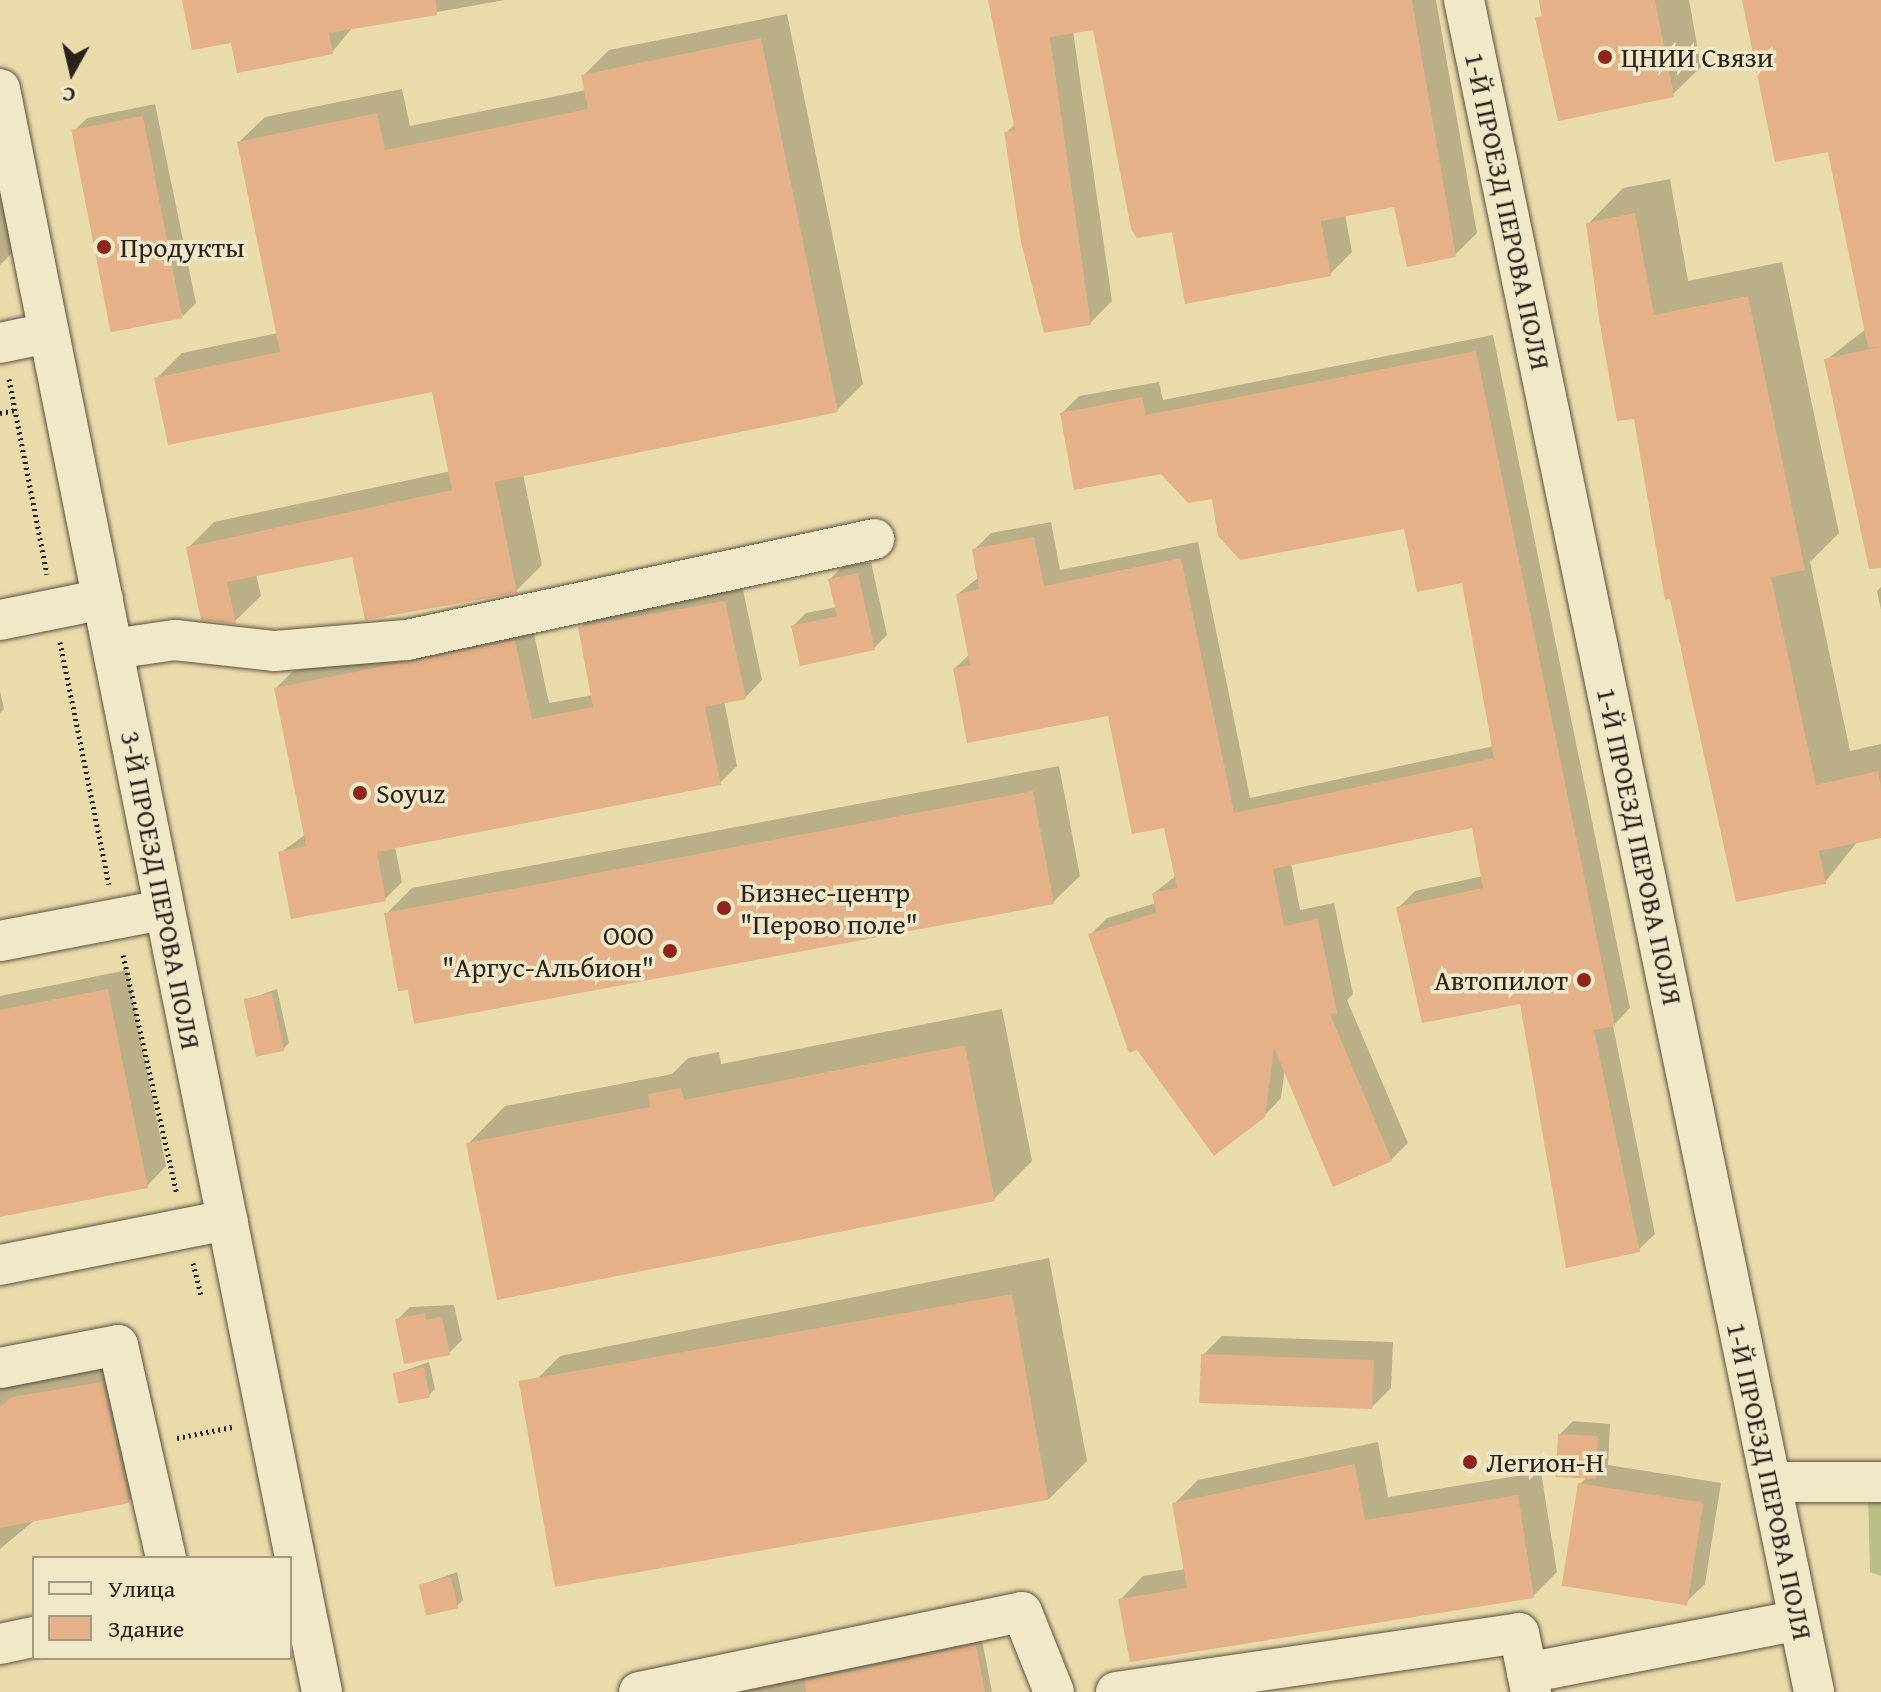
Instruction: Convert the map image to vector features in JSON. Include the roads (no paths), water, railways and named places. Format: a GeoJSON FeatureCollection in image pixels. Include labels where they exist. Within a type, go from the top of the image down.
{"type":"FeatureCollection","features":[{"type":"Feature","properties":{"kind":"street","name":"1-Й ПРОЕЗД ПЕРОВА ПОЛЯ"},"geometry":{"type":"LineString","coordinates":[[1464,0],[1814,1692]]}},
{"type":"Feature","properties":{"kind":"street","name":"3-Й ПРОЕЗД ПЕРОВА ПОЛЯ"},"geometry":{"type":"LineString","coordinates":[[0,89],[322,1692]]}},
{"type":"Feature","properties":{"kind":"street"},"geometry":{"type":"LineString","coordinates":[[0,343],[48,333]]}},
{"type":"Feature","properties":{"kind":"street"},"geometry":{"type":"LineString","coordinates":[[113,649],[175,640],[275,651],[407,640],[874,539]]}},
{"type":"Feature","properties":{"kind":"street"},"geometry":{"type":"LineString","coordinates":[[0,620],[103,599]]}},
{"type":"Feature","properties":{"kind":"street"},"geometry":{"type":"LineString","coordinates":[[0,941],[163,910]]}},
{"type":"Feature","properties":{"kind":"street"},"geometry":{"type":"LineString","coordinates":[[0,1265],[228,1220]]}},
{"type":"Feature","properties":{"kind":"street"},"geometry":{"type":"LineString","coordinates":[[0,1368],[118,1345],[166,1556]]}},
{"type":"Feature","properties":{"kind":"street"},"geometry":{"type":"LineString","coordinates":[[1771,1482],[1881,1482]]}},
{"type":"Feature","properties":{"kind":"street"},"geometry":{"type":"LineString","coordinates":[[639,1692],[1022,1612],[1054,1692]]}},
{"type":"Feature","properties":{"kind":"street"},"geometry":{"type":"LineString","coordinates":[[1116,1692],[1519,1633],[1529,1682],[1799,1620]]}},
{"type":"Feature","properties":{"kind":"street"},"geometry":{"type":"LineString","coordinates":[[0,1644],[32,1637]]}},
{"type":"Feature","properties":{"kind":"place","name":"ЦНИИ Связи"},"geometry":{"type":"Point","coordinates":[1605,57]}},
{"type":"Feature","properties":{"kind":"place","name":"Продукты"},"geometry":{"type":"Point","coordinates":[104,247]}},
{"type":"Feature","properties":{"kind":"place","name":"Soyuz"},"geometry":{"type":"Point","coordinates":[360,793]}},
{"type":"Feature","properties":{"kind":"place","name":"Бизнес-центр \"Перово поле\""},"geometry":{"type":"Point","coordinates":[724,908]}},
{"type":"Feature","properties":{"kind":"place","name":"ООО \"Аргус-Альбион\""},"geometry":{"type":"Point","coordinates":[670,951]}},
{"type":"Feature","properties":{"kind":"place","name":"Автопилот"},"geometry":{"type":"Point","coordinates":[1584,980]}},
{"type":"Feature","properties":{"kind":"place","name":"Легион-Н"},"geometry":{"type":"Point","coordinates":[1470,1462]}}]}
